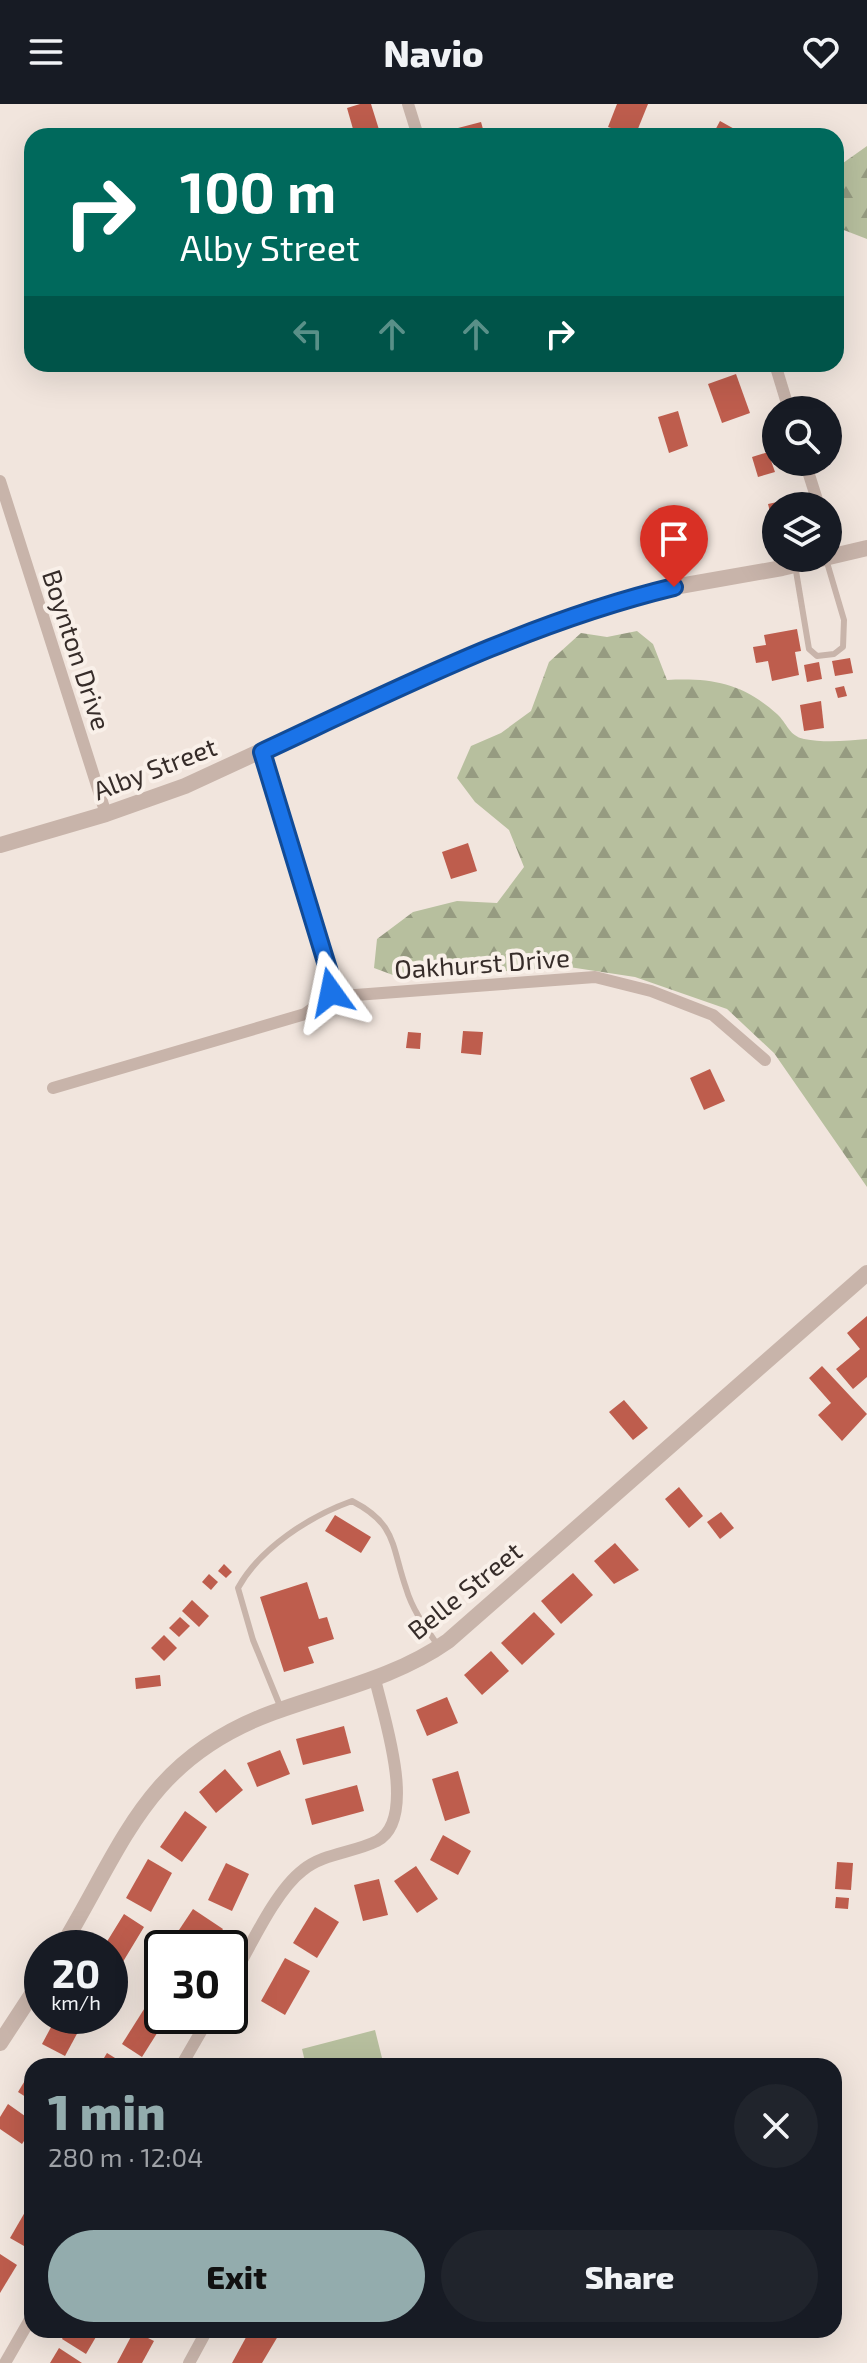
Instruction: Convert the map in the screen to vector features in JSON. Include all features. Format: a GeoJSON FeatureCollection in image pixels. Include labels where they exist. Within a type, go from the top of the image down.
{"type":"FeatureCollection","features":[{"type":"Feature","properties":{"kind":"street"},"geometry":{"type":"LineString","coordinates":[[408,104],[416,128]]}},
{"type":"Feature","properties":{"kind":"street"},"geometry":{"type":"LineString","coordinates":[[777,372],[785,396]]}},
{"type":"Feature","properties":{"kind":"street","name":"Boynton Drive"},"geometry":{"type":"LineString","coordinates":[[0,481],[106,814]]}},
{"type":"Feature","properties":{"kind":"street","name":"Alby Street"},"geometry":{"type":"LineString","coordinates":[[842,555],[867,548]]}},
{"type":"Feature","properties":{"kind":"street","name":"Alby Street"},"geometry":{"type":"LineString","coordinates":[[0,845],[174,790],[454,662],[590,609],[674,587],[762,571]]}},
{"type":"Feature","properties":{"kind":"street"},"geometry":{"type":"LineString","coordinates":[[262,752],[329,972],[329,997]]}},
{"type":"Feature","properties":{"kind":"street","name":"Oakhurst Drive"},"geometry":{"type":"LineString","coordinates":[[53,1088],[305,1014],[329,997],[595,977],[651,991],[713,1015],[765,1060]]}},
{"type":"Feature","properties":{"kind":"street","name":"Belle Street"},"geometry":{"type":"LineString","coordinates":[[72,1930],[145,1805],[181,1763],[219,1736],[281,1710],[375,1679],[439,1647],[640,1476],[867,1273]]}},
{"type":"Feature","properties":{"kind":"street"},"geometry":{"type":"LineString","coordinates":[[248,1952],[282,1894],[300,1872],[332,1856],[379,1840],[392,1825],[397,1808],[397,1784],[375,1679]]}},
{"type":"Feature","properties":{"kind":"street"},"geometry":{"type":"LineString","coordinates":[[0,2043],[24,2006]]}},
{"type":"Feature","properties":{"kind":"street"},"geometry":{"type":"LineString","coordinates":[[186,2058],[200,2034]]}},
{"type":"Feature","properties":{"kind":"street"},"geometry":{"type":"LineString","coordinates":[[5,2363],[24,2330]]}},
{"type":"Feature","properties":{"kind":"street"},"geometry":{"type":"LineString","coordinates":[[189,2363],[203,2338]]}},
{"type":"Feature","properties":{"kind":"lane"},"geometry":{"type":"LineString","coordinates":[[796,572],[809,649],[817,656],[834,654],[843,647],[844,620],[833,572]]}},
{"type":"Feature","properties":{"kind":"lane"},"geometry":{"type":"LineString","coordinates":[[281,1710],[253,1640],[238,1588],[258,1561],[322,1512],[352,1501],[376,1513],[393,1541],[406,1589],[439,1647]]}},
{"type":"Feature","properties":{"kind":"green space"},"geometry":{"type":"Polygon","coordinates":[[[867,146],[867,239],[844,230],[844,162],[867,146]]]}},
{"type":"Feature","properties":{"kind":"green space"},"geometry":{"type":"Polygon","coordinates":[[[637,631],[653,644],[667,680],[699,680],[739,689],[764,704],[792,732],[804,739],[867,739],[867,1187],[774,1053],[727,1009],[635,977],[569,967],[401,978],[374,968],[377,939],[413,912],[457,901],[497,903],[524,867],[509,830],[475,802],[457,778],[471,746],[501,733],[531,711],[549,662],[581,633],[607,637],[637,631]]]}},
{"type":"Feature","properties":{"kind":"green space"},"geometry":{"type":"Polygon","coordinates":[[[375,2030],[382,2058],[304,2058],[302,2049],[375,2030]]]}},
{"type":"Feature","properties":{"kind":"building"},"geometry":{"type":"Polygon","coordinates":[[[371,104],[378,128],[353,128],[347,108],[371,104]]]}},
{"type":"Feature","properties":{"kind":"building"},"geometry":{"type":"Polygon","coordinates":[[[617,104],[648,104],[638,128],[608,127],[617,104]]]}},
{"type":"Feature","properties":{"kind":"building"},"geometry":{"type":"Polygon","coordinates":[[[720,121],[733,128],[716,128],[720,121]]]}},
{"type":"Feature","properties":{"kind":"building"},"geometry":{"type":"Polygon","coordinates":[[[481,122],[483,128],[458,128],[481,122]]]}},
{"type":"Feature","properties":{"kind":"building"},"geometry":{"type":"Polygon","coordinates":[[[736,374],[750,413],[722,423],[708,384],[736,374]]]}},
{"type":"Feature","properties":{"kind":"building"},"geometry":{"type":"Polygon","coordinates":[[[678,411],[688,446],[669,453],[658,417],[678,411]]]}},
{"type":"Feature","properties":{"kind":"building"},"geometry":{"type":"Polygon","coordinates":[[[762,454],[762,476],[758,477],[752,457],[762,454]]]}},
{"type":"Feature","properties":{"kind":"building"},"geometry":{"type":"Polygon","coordinates":[[[797,629],[801,651],[795,652],[799,675],[772,681],[768,661],[756,663],[753,647],[766,645],[764,635],[797,629]]]}},
{"type":"Feature","properties":{"kind":"building"},"geometry":{"type":"Polygon","coordinates":[[[850,658],[853,673],[835,676],[832,661],[850,658]]]}},
{"type":"Feature","properties":{"kind":"building"},"geometry":{"type":"Polygon","coordinates":[[[819,662],[822,679],[807,682],[804,665],[819,662]]]}},
{"type":"Feature","properties":{"kind":"building"},"geometry":{"type":"Polygon","coordinates":[[[844,686],[847,696],[838,698],[835,688],[844,686]]]}},
{"type":"Feature","properties":{"kind":"building"},"geometry":{"type":"Polygon","coordinates":[[[821,701],[824,728],[804,731],[800,705],[821,701]]]}},
{"type":"Feature","properties":{"kind":"building"},"geometry":{"type":"Polygon","coordinates":[[[468,843],[477,871],[451,879],[442,852],[468,843]]]}},
{"type":"Feature","properties":{"kind":"building"},"geometry":{"type":"Polygon","coordinates":[[[463,1031],[483,1032],[481,1055],[461,1053],[463,1031]]]}},
{"type":"Feature","properties":{"kind":"building"},"geometry":{"type":"Polygon","coordinates":[[[408,1032],[421,1033],[420,1049],[406,1048],[408,1032]]]}},
{"type":"Feature","properties":{"kind":"building"},"geometry":{"type":"Polygon","coordinates":[[[710,1069],[725,1101],[704,1110],[690,1078],[710,1069]]]}},
{"type":"Feature","properties":{"kind":"building"},"geometry":{"type":"Polygon","coordinates":[[[867,1316],[867,1377],[853,1389],[836,1369],[860,1349],[847,1333],[867,1316]]]}},
{"type":"Feature","properties":{"kind":"building"},"geometry":{"type":"Polygon","coordinates":[[[822,1366],[867,1414],[842,1441],[818,1415],[831,1403],[809,1378],[822,1366]]]}},
{"type":"Feature","properties":{"kind":"building"},"geometry":{"type":"Polygon","coordinates":[[[624,1400],[648,1428],[633,1440],[609,1412],[624,1400]]]}},
{"type":"Feature","properties":{"kind":"building"},"geometry":{"type":"Polygon","coordinates":[[[679,1487],[703,1516],[689,1528],[665,1499],[679,1487]]]}},
{"type":"Feature","properties":{"kind":"building"},"geometry":{"type":"Polygon","coordinates":[[[721,1512],[734,1528],[720,1539],[707,1522],[721,1512]]]}},
{"type":"Feature","properties":{"kind":"building"},"geometry":{"type":"Polygon","coordinates":[[[335,1515],[371,1537],[361,1553],[325,1531],[335,1515]]]}},
{"type":"Feature","properties":{"kind":"building"},"geometry":{"type":"Polygon","coordinates":[[[615,1543],[639,1570],[614,1584],[594,1561],[615,1543]]]}},
{"type":"Feature","properties":{"kind":"building"},"geometry":{"type":"Polygon","coordinates":[[[224,1564],[232,1572],[226,1578],[218,1571],[224,1564]]]}},
{"type":"Feature","properties":{"kind":"building"},"geometry":{"type":"Polygon","coordinates":[[[573,1573],[593,1595],[561,1624],[541,1601],[573,1573]]]}},
{"type":"Feature","properties":{"kind":"building"},"geometry":{"type":"Polygon","coordinates":[[[209,1574],[218,1582],[211,1590],[202,1582],[209,1574]]]}},
{"type":"Feature","properties":{"kind":"building"},"geometry":{"type":"Polygon","coordinates":[[[307,1582],[319,1619],[327,1617],[334,1639],[308,1647],[314,1663],[284,1672],[260,1597],[307,1582]]]}},
{"type":"Feature","properties":{"kind":"building"},"geometry":{"type":"Polygon","coordinates":[[[192,1600],[209,1616],[199,1627],[182,1611],[192,1600]]]}},
{"type":"Feature","properties":{"kind":"building"},"geometry":{"type":"Polygon","coordinates":[[[534,1612],[555,1634],[522,1665],[501,1643],[534,1612]]]}},
{"type":"Feature","properties":{"kind":"building"},"geometry":{"type":"Polygon","coordinates":[[[180,1617],[190,1626],[179,1637],[169,1628],[180,1617]]]}},
{"type":"Feature","properties":{"kind":"building"},"geometry":{"type":"Polygon","coordinates":[[[164,1635],[177,1648],[164,1661],[151,1648],[164,1635]]]}},
{"type":"Feature","properties":{"kind":"building"},"geometry":{"type":"Polygon","coordinates":[[[491,1651],[509,1671],[482,1695],[464,1675],[491,1651]]]}},
{"type":"Feature","properties":{"kind":"building"},"geometry":{"type":"Polygon","coordinates":[[[160,1675],[161,1686],[136,1689],[135,1678],[160,1675]]]}},
{"type":"Feature","properties":{"kind":"building"},"geometry":{"type":"Polygon","coordinates":[[[447,1697],[458,1723],[427,1736],[416,1710],[447,1697]]]}},
{"type":"Feature","properties":{"kind":"building"},"geometry":{"type":"Polygon","coordinates":[[[344,1726],[351,1753],[303,1765],[296,1739],[344,1726]]]}},
{"type":"Feature","properties":{"kind":"building"},"geometry":{"type":"Polygon","coordinates":[[[280,1750],[290,1774],[257,1787],[247,1763],[280,1750]]]}},
{"type":"Feature","properties":{"kind":"building"},"geometry":{"type":"Polygon","coordinates":[[[225,1769],[243,1790],[216,1813],[199,1792],[225,1769]]]}},
{"type":"Feature","properties":{"kind":"building"},"geometry":{"type":"Polygon","coordinates":[[[458,1771],[470,1813],[445,1821],[432,1779],[458,1771]]]}},
{"type":"Feature","properties":{"kind":"building"},"geometry":{"type":"Polygon","coordinates":[[[357,1785],[364,1811],[312,1825],[305,1799],[357,1785]]]}},
{"type":"Feature","properties":{"kind":"building"},"geometry":{"type":"Polygon","coordinates":[[[185,1811],[207,1827],[182,1862],[160,1847],[185,1811]]]}},
{"type":"Feature","properties":{"kind":"building"},"geometry":{"type":"Polygon","coordinates":[[[443,1835],[471,1851],[458,1875],[430,1860],[443,1835]]]}},
{"type":"Feature","properties":{"kind":"building"},"geometry":{"type":"Polygon","coordinates":[[[148,1859],[172,1873],[151,1912],[126,1898],[148,1859]]]}},
{"type":"Feature","properties":{"kind":"building"},"geometry":{"type":"Polygon","coordinates":[[[837,1862],[853,1863],[851,1890],[835,1889],[837,1862]]]}},
{"type":"Feature","properties":{"kind":"building"},"geometry":{"type":"Polygon","coordinates":[[[226,1863],[249,1874],[232,1911],[208,1900],[226,1863]]]}},
{"type":"Feature","properties":{"kind":"building"},"geometry":{"type":"Polygon","coordinates":[[[416,1866],[438,1899],[417,1913],[394,1881],[416,1866]]]}},
{"type":"Feature","properties":{"kind":"building"},"geometry":{"type":"Polygon","coordinates":[[[379,1879],[388,1915],[363,1921],[354,1885],[379,1879]]]}},
{"type":"Feature","properties":{"kind":"building"},"geometry":{"type":"Polygon","coordinates":[[[836,1897],[849,1898],[848,1909],[835,1908],[836,1897]]]}},
{"type":"Feature","properties":{"kind":"building"},"geometry":{"type":"Polygon","coordinates":[[[315,1907],[339,1922],[317,1958],[293,1943],[315,1907]]]}},
{"type":"Feature","properties":{"kind":"building"},"geometry":{"type":"Polygon","coordinates":[[[193,1909],[223,1929],[222,1930],[179,1930],[193,1909]]]}},
{"type":"Feature","properties":{"kind":"building"},"geometry":{"type":"Polygon","coordinates":[[[124,1914],[144,1927],[128,1953],[128,1930],[114,1930],[124,1914]]]}},
{"type":"Feature","properties":{"kind":"building"},"geometry":{"type":"Polygon","coordinates":[[[285,1958],[310,1971],[285,2015],[261,2001],[285,1958]]]}},
{"type":"Feature","properties":{"kind":"building"},"geometry":{"type":"Polygon","coordinates":[[[144,2009],[144,2034],[157,2034],[142,2057],[122,2044],[144,2009]]]}},
{"type":"Feature","properties":{"kind":"building"},"geometry":{"type":"Polygon","coordinates":[[[47,2034],[77,2034],[65,2056],[42,2044],[47,2034]]]}},
{"type":"Feature","properties":{"kind":"building"},"geometry":{"type":"Polygon","coordinates":[[[24,2082],[24,2096],[18,2092],[24,2082]]]}},
{"type":"Feature","properties":{"kind":"building"},"geometry":{"type":"Polygon","coordinates":[[[8,2104],[24,2115],[22,2144],[0,2129],[0,2117],[8,2104]]]}},
{"type":"Feature","properties":{"kind":"building"},"geometry":{"type":"Polygon","coordinates":[[[24,2214],[24,2246],[10,2238],[24,2214]]]}},
{"type":"Feature","properties":{"kind":"building"},"geometry":{"type":"Polygon","coordinates":[[[0,2254],[17,2265],[0,2293],[0,2254]]]}},
{"type":"Feature","properties":{"kind":"building"},"geometry":{"type":"Polygon","coordinates":[[[63,2338],[95,2338],[86,2354],[63,2338]]]}},
{"type":"Feature","properties":{"kind":"building"},"geometry":{"type":"Polygon","coordinates":[[[130,2338],[154,2341],[142,2363],[117,2363],[130,2338]]]}},
{"type":"Feature","properties":{"kind":"building"},"geometry":{"type":"Polygon","coordinates":[[[246,2338],[277,2338],[262,2363],[232,2363],[246,2338]]]}},
{"type":"Feature","properties":{"kind":"building"},"geometry":{"type":"Polygon","coordinates":[[[59,2348],[82,2363],[50,2363],[59,2348]]]}},
{"type":"Feature","properties":{"kind":"route"},"geometry":{"type":"LineString","coordinates":[[331,992],[329,972],[262,752],[527,631],[619,600],[674,587]]}}]}
